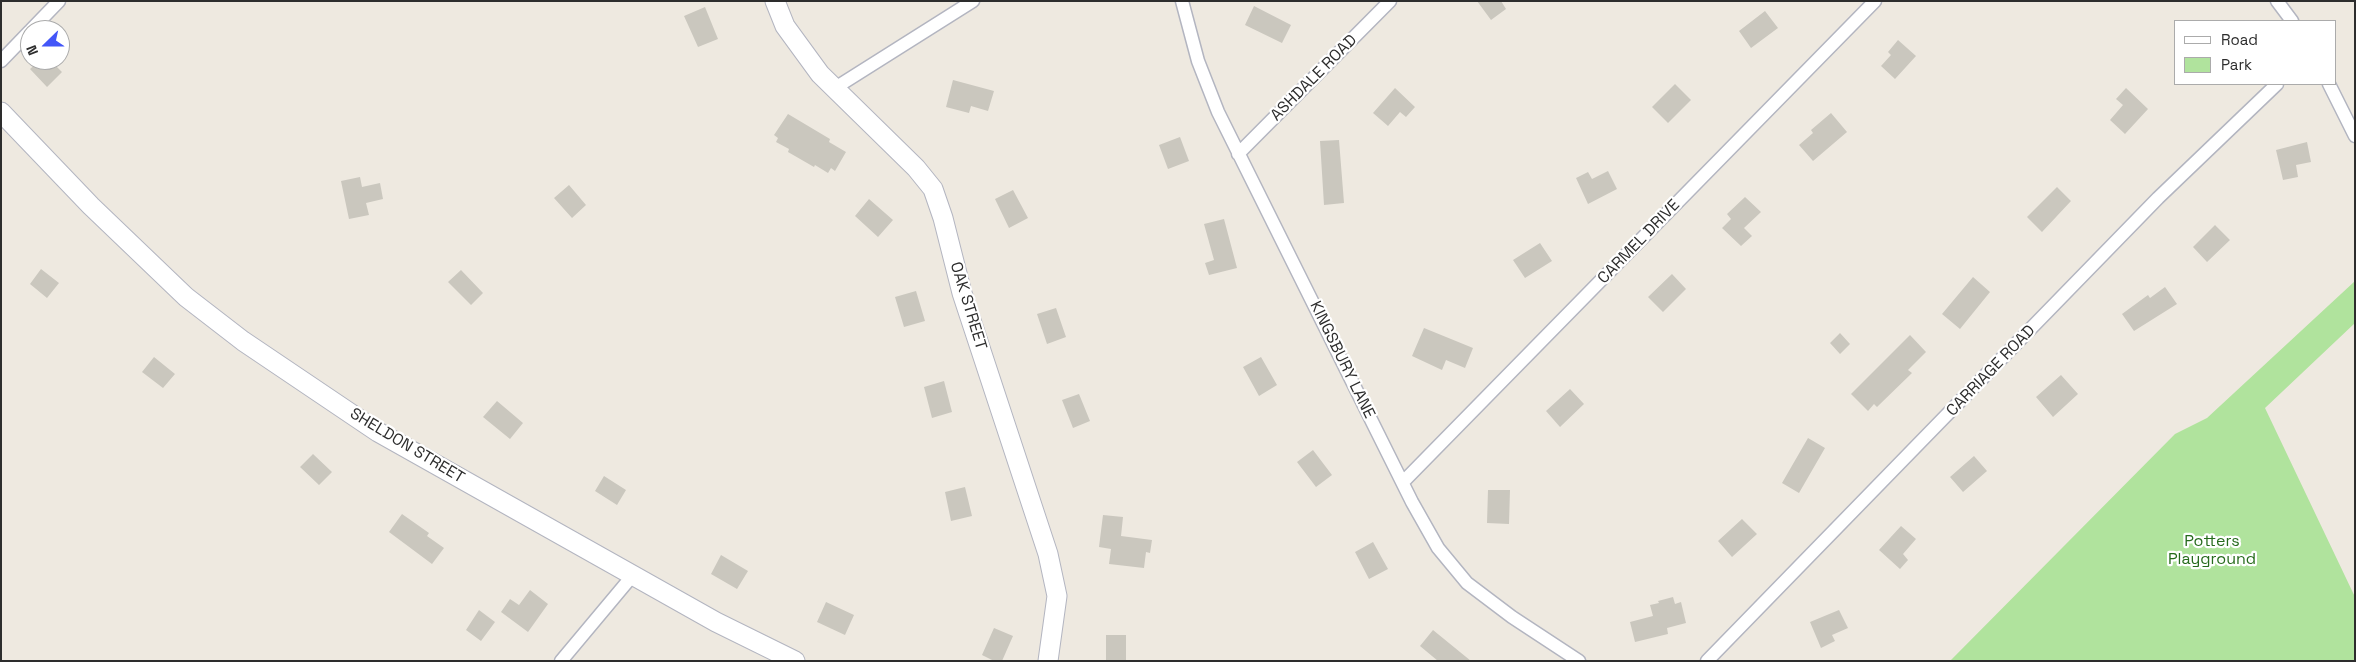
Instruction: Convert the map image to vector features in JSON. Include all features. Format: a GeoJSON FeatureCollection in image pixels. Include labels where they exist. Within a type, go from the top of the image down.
{"type":"FeatureCollection","features":[{"type":"Feature","properties":{"kind":"street"},"geometry":{"type":"LineString","coordinates":[[41,20],[59,1]]}},
{"type":"Feature","properties":{"kind":"street","name":"OAK STREET"},"geometry":{"type":"LineString","coordinates":[[775,1],[785,26],[820,74],[916,168],[933,189],[943,218],[962,292],[1048,554],[1056,596],[1048,661]]}},
{"type":"Feature","properties":{"kind":"street"},"geometry":{"type":"LineString","coordinates":[[835,88],[973,1]]}},
{"type":"Feature","properties":{"kind":"street","name":"KINGSBURY LANE"},"geometry":{"type":"LineString","coordinates":[[1182,1],[1205,78],[1218,112],[1403,482],[1438,548],[1467,583],[1512,617],[1579,661]]}},
{"type":"Feature","properties":{"kind":"street","name":"ASHDALE ROAD"},"geometry":{"type":"LineString","coordinates":[[1238,154],[1390,1]]}},
{"type":"Feature","properties":{"kind":"street","name":"CARMEL DRIVE"},"geometry":{"type":"LineString","coordinates":[[1403,482],[1875,1]]}},
{"type":"Feature","properties":{"kind":"street"},"geometry":{"type":"LineString","coordinates":[[2277,1],[2291,20]]}},
{"type":"Feature","properties":{"kind":"street"},"geometry":{"type":"LineString","coordinates":[[1,61],[20,42]]}},
{"type":"Feature","properties":{"kind":"street","name":"CARRIAGE ROAD"},"geometry":{"type":"LineString","coordinates":[[1707,661],[2158,198],[2276,85]]}},
{"type":"Feature","properties":{"kind":"street"},"geometry":{"type":"LineString","coordinates":[[2330,85],[2355,136]]}},
{"type":"Feature","properties":{"kind":"street","name":"SHELDON STREET"},"geometry":{"type":"LineString","coordinates":[[1,112],[60,174],[190,301],[243,341],[378,432],[716,622],[795,661]]}},
{"type":"Feature","properties":{"kind":"street"},"geometry":{"type":"LineString","coordinates":[[561,661],[632,575]]}},
{"type":"Feature","properties":{"kind":"green space","name":"Potters Playground"},"geometry":{"type":"Polygon","coordinates":[[[2355,281],[2355,323],[2265,408],[2355,597],[2355,661],[1950,661],[2175,434],[2207,418],[2355,281]]]}},
{"type":"Feature","properties":{"kind":"building"},"geometry":{"type":"Polygon","coordinates":[[[1477,1],[1501,1],[1506,9],[1491,20],[1477,1]]]}},
{"type":"Feature","properties":{"kind":"building"},"geometry":{"type":"Polygon","coordinates":[[[1254,6],[1291,25],[1282,43],[1245,25],[1254,6]]]}},
{"type":"Feature","properties":{"kind":"building"},"geometry":{"type":"Polygon","coordinates":[[[705,7],[718,39],[698,47],[684,16],[705,7]]]}},
{"type":"Feature","properties":{"kind":"building"},"geometry":{"type":"Polygon","coordinates":[[[1765,11],[1778,28],[1751,48],[1739,31],[1765,11]]]}},
{"type":"Feature","properties":{"kind":"building"},"geometry":{"type":"Polygon","coordinates":[[[1898,40],[1916,56],[1895,79],[1881,66],[1891,55],[1888,52],[1898,40]]]}},
{"type":"Feature","properties":{"kind":"building"},"geometry":{"type":"Polygon","coordinates":[[[31,70],[60,70],[62,72],[47,87],[31,70]]]}},
{"type":"Feature","properties":{"kind":"building"},"geometry":{"type":"Polygon","coordinates":[[[953,80],[994,91],[988,111],[971,106],[969,113],[946,107],[953,80]]]}},
{"type":"Feature","properties":{"kind":"building"},"geometry":{"type":"Polygon","coordinates":[[[1675,84],[1691,100],[1668,123],[1652,107],[1675,84]]]}},
{"type":"Feature","properties":{"kind":"building"},"geometry":{"type":"Polygon","coordinates":[[[1395,88],[1415,107],[1406,117],[1400,112],[1388,126],[1373,113],[1395,88]]]}},
{"type":"Feature","properties":{"kind":"building"},"geometry":{"type":"Polygon","coordinates":[[[2126,88],[2148,109],[2125,134],[2110,120],[2123,105],[2116,99],[2126,88]]]}},
{"type":"Feature","properties":{"kind":"building"},"geometry":{"type":"Polygon","coordinates":[[[1831,113],[1847,132],[1813,161],[1799,145],[1813,133],[1811,130],[1831,113]]]}},
{"type":"Feature","properties":{"kind":"building"},"geometry":{"type":"Polygon","coordinates":[[[788,114],[830,139],[829,142],[846,152],[835,171],[831,168],[828,173],[815,165],[814,167],[788,152],[789,149],[776,142],[778,138],[774,135],[788,114]]]}},
{"type":"Feature","properties":{"kind":"building"},"geometry":{"type":"Polygon","coordinates":[[[1180,137],[1189,161],[1168,169],[1159,145],[1180,137]]]}},
{"type":"Feature","properties":{"kind":"building"},"geometry":{"type":"Polygon","coordinates":[[[1339,140],[1344,203],[1324,205],[1320,141],[1339,140]]]}},
{"type":"Feature","properties":{"kind":"building"},"geometry":{"type":"Polygon","coordinates":[[[2307,142],[2311,162],[2296,165],[2298,177],[2283,180],[2276,150],[2307,142]]]}},
{"type":"Feature","properties":{"kind":"building"},"geometry":{"type":"Polygon","coordinates":[[[1608,171],[1617,189],[1588,204],[1576,178],[1588,172],[1592,179],[1608,171]]]}},
{"type":"Feature","properties":{"kind":"building"},"geometry":{"type":"Polygon","coordinates":[[[360,177],[362,187],[380,183],[383,199],[366,203],[369,215],[349,219],[341,181],[360,177]]]}},
{"type":"Feature","properties":{"kind":"building"},"geometry":{"type":"Polygon","coordinates":[[[569,185],[586,205],[572,218],[554,198],[569,185]]]}},
{"type":"Feature","properties":{"kind":"building"},"geometry":{"type":"Polygon","coordinates":[[[2057,187],[2071,201],[2042,232],[2027,217],[2057,187]]]}},
{"type":"Feature","properties":{"kind":"building"},"geometry":{"type":"Polygon","coordinates":[[[1013,190],[1028,218],[1009,228],[995,199],[1013,190]]]}},
{"type":"Feature","properties":{"kind":"building"},"geometry":{"type":"Polygon","coordinates":[[[1745,197],[1761,212],[1744,228],[1752,236],[1741,246],[1722,228],[1731,219],[1727,214],[1745,197]]]}},
{"type":"Feature","properties":{"kind":"building"},"geometry":{"type":"Polygon","coordinates":[[[869,199],[893,220],[878,237],[855,216],[869,199]]]}},
{"type":"Feature","properties":{"kind":"building"},"geometry":{"type":"Polygon","coordinates":[[[1224,219],[1237,268],[1209,275],[1205,263],[1214,260],[1204,224],[1224,219]]]}},
{"type":"Feature","properties":{"kind":"building"},"geometry":{"type":"Polygon","coordinates":[[[2215,225],[2230,240],[2207,262],[2193,247],[2215,225]]]}},
{"type":"Feature","properties":{"kind":"building"},"geometry":{"type":"Polygon","coordinates":[[[1540,243],[1552,261],[1525,278],[1513,260],[1540,243]]]}},
{"type":"Feature","properties":{"kind":"building"},"geometry":{"type":"Polygon","coordinates":[[[41,269],[59,283],[47,298],[30,284],[41,269]]]}},
{"type":"Feature","properties":{"kind":"building"},"geometry":{"type":"Polygon","coordinates":[[[461,270],[483,293],[471,305],[448,282],[461,270]]]}},
{"type":"Feature","properties":{"kind":"building"},"geometry":{"type":"Polygon","coordinates":[[[1672,274],[1686,289],[1663,312],[1648,297],[1672,274]]]}},
{"type":"Feature","properties":{"kind":"building"},"geometry":{"type":"Polygon","coordinates":[[[1973,277],[1990,292],[1960,329],[1942,314],[1973,277]]]}},
{"type":"Feature","properties":{"kind":"building"},"geometry":{"type":"Polygon","coordinates":[[[2165,287],[2177,304],[2134,331],[2122,314],[2148,295],[2150,298],[2165,287]]]}},
{"type":"Feature","properties":{"kind":"building"},"geometry":{"type":"Polygon","coordinates":[[[916,291],[925,321],[904,327],[895,297],[916,291]]]}},
{"type":"Feature","properties":{"kind":"building"},"geometry":{"type":"Polygon","coordinates":[[[1056,308],[1066,337],[1047,344],[1037,314],[1056,308]]]}},
{"type":"Feature","properties":{"kind":"building"},"geometry":{"type":"Polygon","coordinates":[[[1424,328],[1473,348],[1465,368],[1446,360],[1442,370],[1412,356],[1424,328]]]}},
{"type":"Feature","properties":{"kind":"building"},"geometry":{"type":"Polygon","coordinates":[[[1840,333],[1850,344],[1840,354],[1830,343],[1840,333]]]}},
{"type":"Feature","properties":{"kind":"building"},"geometry":{"type":"Polygon","coordinates":[[[1910,335],[1926,352],[1908,370],[1912,373],[1877,407],[1874,404],[1868,411],[1851,394],[1910,335]]]}},
{"type":"Feature","properties":{"kind":"building"},"geometry":{"type":"Polygon","coordinates":[[[154,357],[175,374],[163,388],[142,372],[154,357]]]}},
{"type":"Feature","properties":{"kind":"building"},"geometry":{"type":"Polygon","coordinates":[[[1261,357],[1277,385],[1259,396],[1243,367],[1261,357]]]}},
{"type":"Feature","properties":{"kind":"building"},"geometry":{"type":"Polygon","coordinates":[[[2061,375],[2078,394],[2053,417],[2036,397],[2061,375]]]}},
{"type":"Feature","properties":{"kind":"building"},"geometry":{"type":"Polygon","coordinates":[[[944,381],[952,412],[932,418],[924,387],[944,381]]]}},
{"type":"Feature","properties":{"kind":"building"},"geometry":{"type":"Polygon","coordinates":[[[1570,389],[1584,404],[1560,427],[1546,411],[1570,389]]]}},
{"type":"Feature","properties":{"kind":"building"},"geometry":{"type":"Polygon","coordinates":[[[1079,394],[1090,421],[1073,428],[1062,400],[1079,394]]]}},
{"type":"Feature","properties":{"kind":"building"},"geometry":{"type":"Polygon","coordinates":[[[497,401],[523,423],[510,439],[483,417],[497,401]]]}},
{"type":"Feature","properties":{"kind":"building"},"geometry":{"type":"Polygon","coordinates":[[[1808,438],[1825,448],[1799,493],[1782,483],[1808,438]]]}},
{"type":"Feature","properties":{"kind":"building"},"geometry":{"type":"Polygon","coordinates":[[[1313,450],[1332,475],[1316,487],[1297,462],[1313,450]]]}},
{"type":"Feature","properties":{"kind":"building"},"geometry":{"type":"Polygon","coordinates":[[[313,454],[332,472],[319,485],[300,467],[313,454]]]}},
{"type":"Feature","properties":{"kind":"building"},"geometry":{"type":"Polygon","coordinates":[[[1974,456],[1987,471],[1963,492],[1950,477],[1974,456]]]}},
{"type":"Feature","properties":{"kind":"building"},"geometry":{"type":"Polygon","coordinates":[[[604,476],[626,490],[617,505],[595,491],[604,476]]]}},
{"type":"Feature","properties":{"kind":"building"},"geometry":{"type":"Polygon","coordinates":[[[965,487],[972,516],[951,521],[945,492],[965,487]]]}},
{"type":"Feature","properties":{"kind":"building"},"geometry":{"type":"Polygon","coordinates":[[[1488,490],[1510,490],[1509,524],[1487,523],[1488,490]]]}},
{"type":"Feature","properties":{"kind":"building"},"geometry":{"type":"Polygon","coordinates":[[[402,514],[429,533],[427,536],[444,548],[432,564],[389,532],[402,514]]]}},
{"type":"Feature","properties":{"kind":"building"},"geometry":{"type":"Polygon","coordinates":[[[1103,515],[1123,517],[1121,536],[1152,540],[1150,553],[1146,552],[1144,568],[1109,564],[1111,549],[1099,547],[1103,515]]]}},
{"type":"Feature","properties":{"kind":"building"},"geometry":{"type":"Polygon","coordinates":[[[1742,519],[1757,534],[1732,557],[1718,541],[1742,519]]]}},
{"type":"Feature","properties":{"kind":"building"},"geometry":{"type":"Polygon","coordinates":[[[1901,526],[1916,539],[1903,554],[1908,560],[1900,569],[1879,550],[1901,526]]]}},
{"type":"Feature","properties":{"kind":"building"},"geometry":{"type":"Polygon","coordinates":[[[1373,542],[1388,569],[1369,579],[1355,552],[1373,542]]]}},
{"type":"Feature","properties":{"kind":"building"},"geometry":{"type":"Polygon","coordinates":[[[721,555],[748,571],[737,589],[711,574],[721,555]]]}},
{"type":"Feature","properties":{"kind":"building"},"geometry":{"type":"Polygon","coordinates":[[[530,590],[548,604],[528,632],[501,612],[510,599],[519,605],[530,590]]]}},
{"type":"Feature","properties":{"kind":"building"},"geometry":{"type":"Polygon","coordinates":[[[1673,597],[1675,604],[1681,602],[1686,623],[1667,628],[1668,634],[1635,642],[1630,622],[1653,616],[1650,605],[1673,597]]]}},
{"type":"Feature","properties":{"kind":"building"},"geometry":{"type":"Polygon","coordinates":[[[826,602],[854,615],[845,635],[817,622],[826,602]]]}},
{"type":"Feature","properties":{"kind":"building"},"geometry":{"type":"Polygon","coordinates":[[[479,610],[495,622],[481,641],[466,630],[479,610]]]}},
{"type":"Feature","properties":{"kind":"building"},"geometry":{"type":"Polygon","coordinates":[[[1839,610],[1848,628],[1832,635],[1835,641],[1821,648],[1810,622],[1839,610]]]}},
{"type":"Feature","properties":{"kind":"building"},"geometry":{"type":"Polygon","coordinates":[[[994,628],[1013,636],[1002,661],[994,661],[982,655],[994,628]]]}},
{"type":"Feature","properties":{"kind":"building"},"geometry":{"type":"Polygon","coordinates":[[[1433,630],[1471,661],[1438,661],[1420,646],[1433,630]]]}},
{"type":"Feature","properties":{"kind":"building"},"geometry":{"type":"Polygon","coordinates":[[[1106,635],[1126,635],[1126,661],[1106,661],[1106,635]]]}}]}
